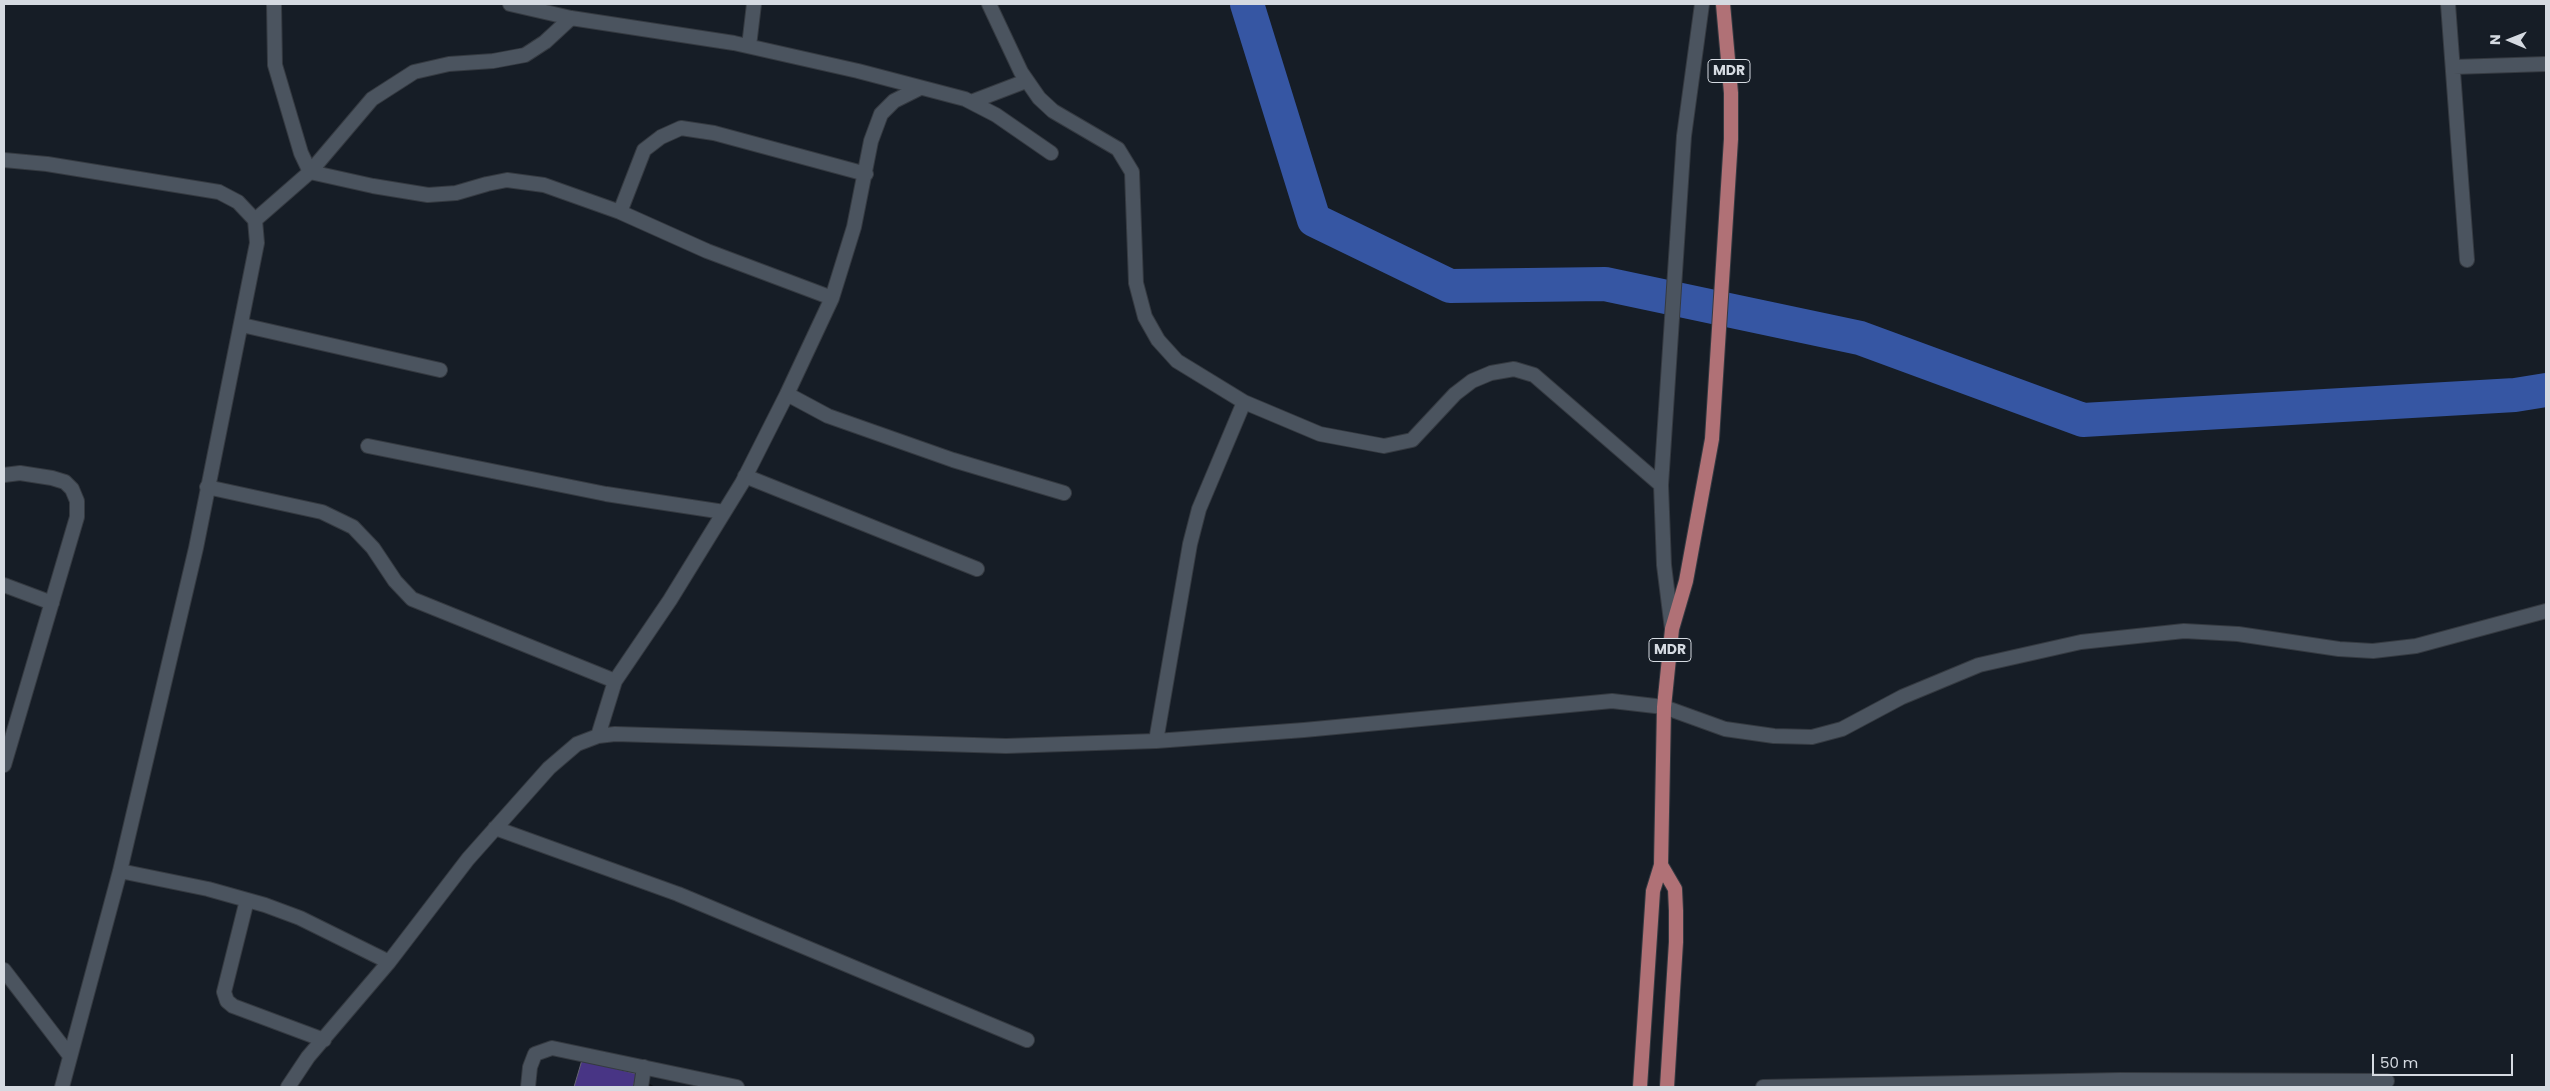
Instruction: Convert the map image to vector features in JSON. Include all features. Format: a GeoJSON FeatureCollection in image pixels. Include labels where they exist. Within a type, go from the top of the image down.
{"type":"FeatureCollection","features":[{"type":"Feature","properties":{"kind":"main road","name":"MDR"},"geometry":{"type":"LineString","coordinates":[[1640,1087],[1653,891],[1662,865],[1664,707],[1672,629],[1686,582],[1712,439],[1731,138],[1730,84],[1723,4]]}},
{"type":"Feature","properties":{"kind":"main road","name":"MDR"},"geometry":{"type":"LineString","coordinates":[[1662,865],[1675,889],[1676,942],[1667,1087]]}},
{"type":"Feature","properties":{"kind":"street"},"geometry":{"type":"LineString","coordinates":[[274,4],[275,65],[301,153],[310,172]]}},
{"type":"Feature","properties":{"kind":"street"},"geometry":{"type":"LineString","coordinates":[[510,4],[571,18],[750,46],[858,71],[972,102],[996,115],[1050,153]]}},
{"type":"Feature","properties":{"kind":"street"},"geometry":{"type":"LineString","coordinates":[[750,46],[754,4]]}},
{"type":"Feature","properties":{"kind":"street"},"geometry":{"type":"LineString","coordinates":[[990,4],[1026,80],[1039,98],[1052,111],[1118,149],[1132,172],[1136,283],[1144,317],[1158,340],[1177,361],[1244,402],[1320,434],[1384,446],[1412,440],[1455,394],[1472,381],[1491,373],[1514,369],[1534,375],[1661,485]]}},
{"type":"Feature","properties":{"kind":"street"},"geometry":{"type":"LineString","coordinates":[[1672,629],[1664,566],[1661,485],[1684,136],[1702,4]]}},
{"type":"Feature","properties":{"kind":"street"},"geometry":{"type":"LineString","coordinates":[[2448,4],[2467,260]]}},
{"type":"Feature","properties":{"kind":"street"},"geometry":{"type":"LineString","coordinates":[[255,220],[310,172],[372,99],[414,72],[449,64],[493,61],[525,55],[545,42],[571,18]]}},
{"type":"Feature","properties":{"kind":"street"},"geometry":{"type":"LineString","coordinates":[[2452,67],[2546,64]]}},
{"type":"Feature","properties":{"kind":"street"},"geometry":{"type":"LineString","coordinates":[[972,102],[1026,80]]}},
{"type":"Feature","properties":{"kind":"street"},"geometry":{"type":"LineString","coordinates":[[598,736],[615,681],[670,600],[745,476],[787,394],[832,298],[854,227],[871,141],[881,114],[894,101],[920,88]]}},
{"type":"Feature","properties":{"kind":"street"},"geometry":{"type":"LineString","coordinates":[[620,212],[644,150],[661,137],[681,128],[714,133],[866,174]]}},
{"type":"Feature","properties":{"kind":"street"},"geometry":{"type":"LineString","coordinates":[[4,160],[48,164],[219,192],[238,202],[255,220],[257,243],[196,548],[120,871],[62,1087]]}},
{"type":"Feature","properties":{"kind":"street"},"geometry":{"type":"LineString","coordinates":[[310,172],[373,186],[428,195],[456,193],[507,180],[544,184],[620,212],[707,251],[832,298]]}},
{"type":"Feature","properties":{"kind":"street"},"geometry":{"type":"LineString","coordinates":[[242,325],[440,370]]}},
{"type":"Feature","properties":{"kind":"street"},"geometry":{"type":"LineString","coordinates":[[787,394],[828,416],[855,426],[953,460],[1064,493]]}},
{"type":"Feature","properties":{"kind":"street"},"geometry":{"type":"LineString","coordinates":[[1156,741],[1189,553],[1199,509],[1244,402]]}},
{"type":"Feature","properties":{"kind":"street"},"geometry":{"type":"LineString","coordinates":[[368,446],[606,494],[724,512]]}},
{"type":"Feature","properties":{"kind":"street"},"geometry":{"type":"LineString","coordinates":[[4,474],[20,473],[65,482],[72,489],[77,501],[77,517],[4,765]]}},
{"type":"Feature","properties":{"kind":"street"},"geometry":{"type":"LineString","coordinates":[[745,476],[977,569]]}},
{"type":"Feature","properties":{"kind":"street"},"geometry":{"type":"LineString","coordinates":[[207,487],[322,512],[353,527],[372,548],[394,581],[412,599],[615,681]]}},
{"type":"Feature","properties":{"kind":"street"},"geometry":{"type":"LineString","coordinates":[[4,585],[52,603]]}},
{"type":"Feature","properties":{"kind":"street"},"geometry":{"type":"LineString","coordinates":[[288,1087],[495,828],[549,768],[577,744],[598,736],[616,734],[1006,746],[1156,741],[1304,730],[1612,701],[1664,707],[1725,729],[1774,736],[1812,737],[1842,729],[1902,697],[1979,665],[2081,642],[2184,631],[2238,634],[2340,649],[2373,651],[2416,646],[2546,612]]}},
{"type":"Feature","properties":{"kind":"street"},"geometry":{"type":"LineString","coordinates":[[495,828],[687,898],[1028,1040]]}},
{"type":"Feature","properties":{"kind":"street"},"geometry":{"type":"LineString","coordinates":[[120,871],[208,889],[247,900],[300,918],[389,962]]}},
{"type":"Feature","properties":{"kind":"street"},"geometry":{"type":"LineString","coordinates":[[247,900],[224,992],[227,1002],[233,1006],[324,1040]]}},
{"type":"Feature","properties":{"kind":"street"},"geometry":{"type":"LineString","coordinates":[[4,970],[70,1056]]}},
{"type":"Feature","properties":{"kind":"street"},"geometry":{"type":"LineString","coordinates":[[528,1087],[530,1067],[535,1054],[552,1048],[737,1087]]}},
{"type":"Feature","properties":{"kind":"street"},"geometry":{"type":"LineString","coordinates":[[641,1087],[644,1067]]}},
{"type":"Feature","properties":{"kind":"street"},"geometry":{"type":"LineString","coordinates":[[1763,1087],[2120,1080],[2386,1082]]}},
{"type":"Feature","properties":{"kind":"building"},"geometry":{"type":"Polygon","coordinates":[[[582,1060],[637,1074],[633,1087],[574,1087],[582,1060]]]}},
{"type":"Feature","properties":{"kind":"waterway"},"geometry":{"type":"LineString","coordinates":[[1247,4],[1314,220],[1450,286],[1605,284],[1860,338],[2083,420],[2515,395],[2546,390]]}}]}
